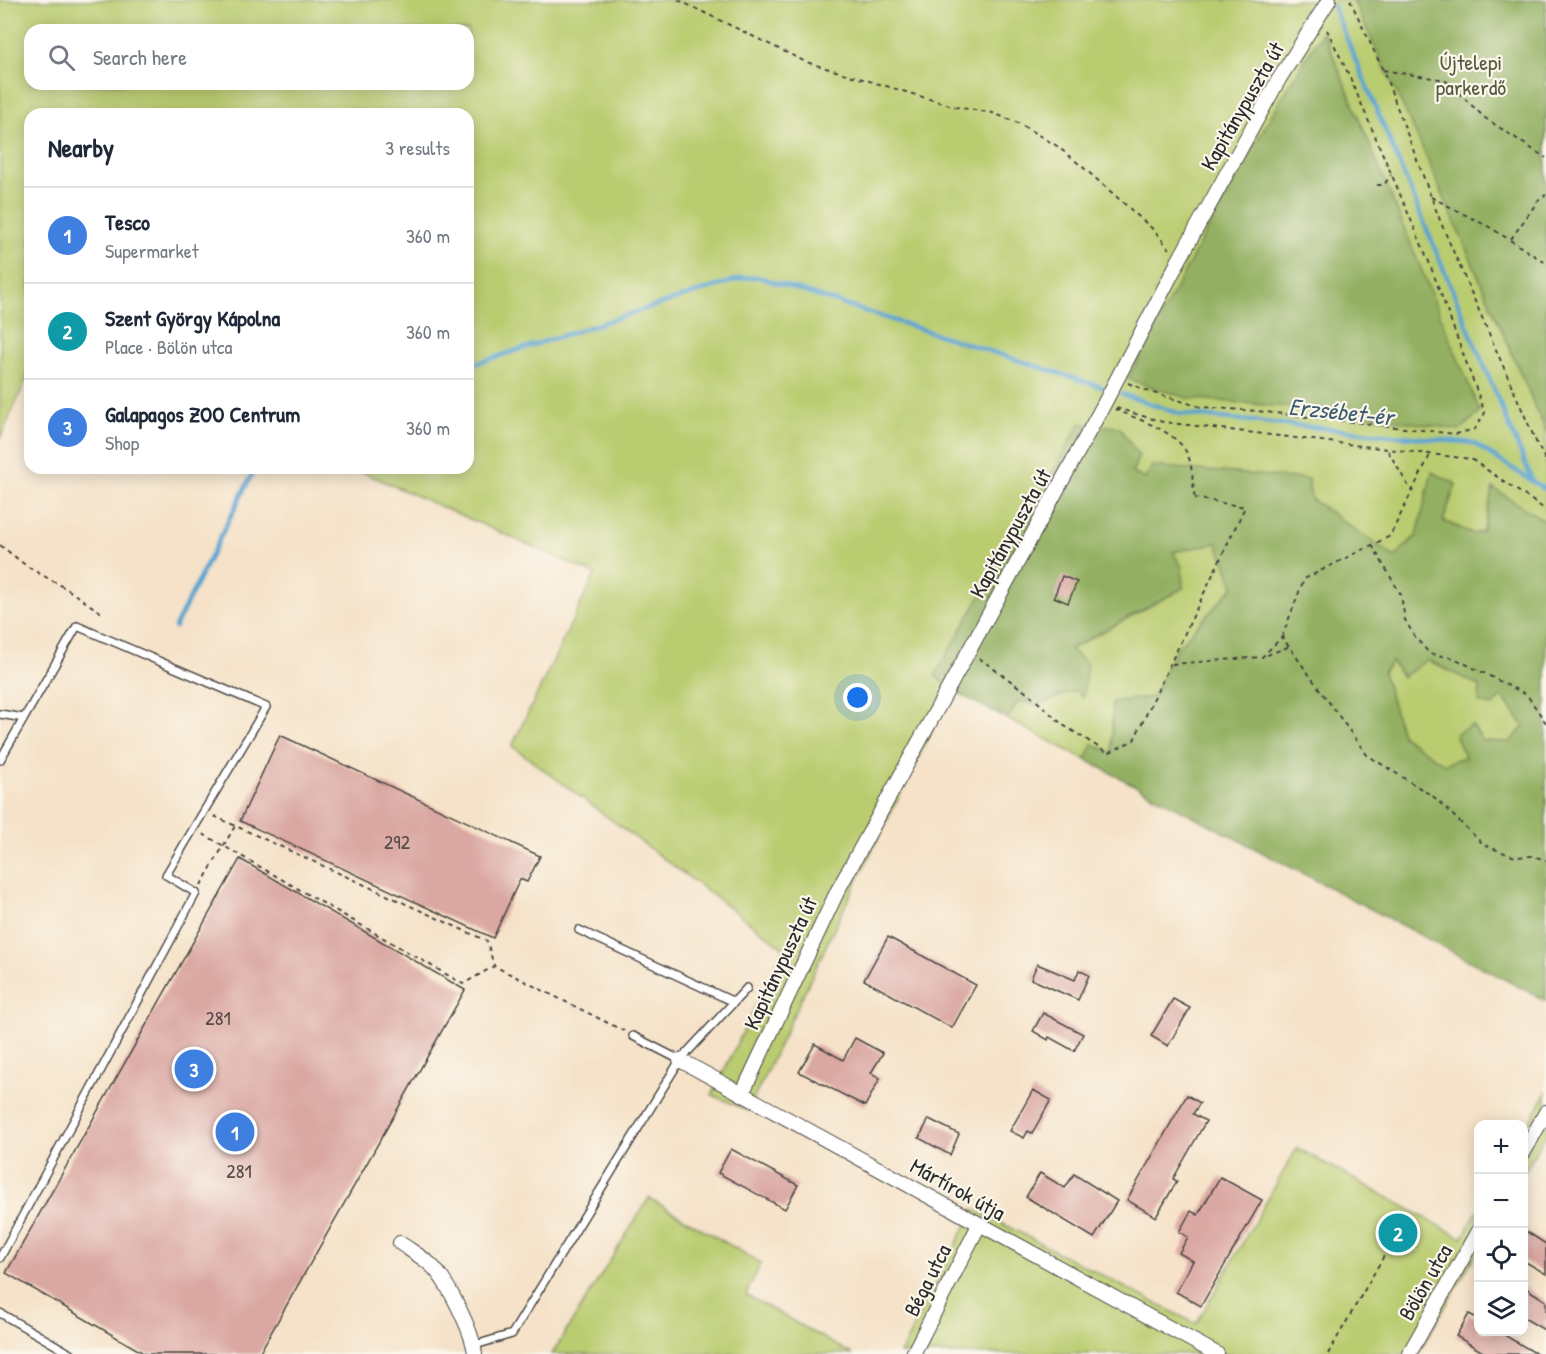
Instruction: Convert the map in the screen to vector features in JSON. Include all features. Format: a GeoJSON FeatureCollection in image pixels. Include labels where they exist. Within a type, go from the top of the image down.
{"type":"FeatureCollection","features":[{"type":"Feature","properties":{"kind":"street","name":"Kapitánypuszta út"},"geometry":{"type":"LineString","coordinates":[[742,1094],[838,890],[1104,404],[1179,260],[1279,79],[1329,0]]}},
{"type":"Feature","properties":{"kind":"street","name":"Mártírok útja"},"geometry":{"type":"LineString","coordinates":[[680,1060],[1217,1354]]}},
{"type":"Feature","properties":{"kind":"street"},"geometry":{"type":"LineString","coordinates":[[1528,1145],[1546,1112]]}},
{"type":"Feature","properties":{"kind":"street","name":"Béga utca"},"geometry":{"type":"LineString","coordinates":[[913,1354],[979,1225]]}},
{"type":"Feature","properties":{"kind":"street","name":"Bölön utca"},"geometry":{"type":"LineString","coordinates":[[1408,1354],[1474,1240]]}},
{"type":"Feature","properties":{"kind":"street"},"geometry":{"type":"LineString","coordinates":[[400,1243],[432,1266],[464,1319],[475,1350]]}},
{"type":"Feature","properties":{"kind":"lane"},"geometry":{"type":"LineString","coordinates":[[0,760],[77,626],[266,707],[166,875],[196,893],[0,1258]]}},
{"type":"Feature","properties":{"kind":"lane"},"geometry":{"type":"LineString","coordinates":[[0,714],[24,718]]}},
{"type":"Feature","properties":{"kind":"lane"},"geometry":{"type":"LineString","coordinates":[[579,930],[734,1002]]}},
{"type":"Feature","properties":{"kind":"lane"},"geometry":{"type":"LineString","coordinates":[[475,1350],[512,1334],[680,1060],[747,988]]}},
{"type":"Feature","properties":{"kind":"lane"},"geometry":{"type":"LineString","coordinates":[[633,1036],[680,1060]]}},
{"type":"Feature","properties":{"kind":"lane"},"geometry":{"type":"LineString","coordinates":[[0,1313],[70,1354]]}},
{"type":"Feature","properties":{"kind":"path"},"geometry":{"type":"LineString","coordinates":[[678,0],[806,62],[956,107],[993,113],[1018,123],[1057,146],[1084,168],[1155,231],[1179,260]]}},
{"type":"Feature","properties":{"kind":"path"},"geometry":{"type":"LineString","coordinates":[[1350,0],[1383,70],[1431,197],[1537,444],[1546,460]]}},
{"type":"Feature","properties":{"kind":"path"},"geometry":{"type":"LineString","coordinates":[[1118,378],[1150,392],[1202,407],[1267,412],[1456,434],[1475,429],[1485,413],[1429,262],[1348,73],[1320,15]]}},
{"type":"Feature","properties":{"kind":"path"},"geometry":{"type":"LineString","coordinates":[[1383,70],[1445,80],[1485,118],[1546,158]]}},
{"type":"Feature","properties":{"kind":"path"},"geometry":{"type":"LineString","coordinates":[[1377,185],[1384,185],[1391,175]]}},
{"type":"Feature","properties":{"kind":"path"},"geometry":{"type":"LineString","coordinates":[[1510,240],[1540,198],[1546,195]]}},
{"type":"Feature","properties":{"kind":"path"},"geometry":{"type":"LineString","coordinates":[[1431,197],[1491,228],[1546,263]]}},
{"type":"Feature","properties":{"kind":"path"},"geometry":{"type":"LineString","coordinates":[[1104,404],[1163,423],[1471,459],[1546,510]]}},
{"type":"Feature","properties":{"kind":"path"},"geometry":{"type":"LineString","coordinates":[[969,651],[1030,695],[1063,725],[1108,753],[1134,740],[1245,507],[1195,499],[1190,460],[1183,446],[1168,434],[1104,404]]}},
{"type":"Feature","properties":{"kind":"path"},"geometry":{"type":"LineString","coordinates":[[1387,450],[1412,492]]}},
{"type":"Feature","properties":{"kind":"path"},"geometry":{"type":"LineString","coordinates":[[1262,657],[1282,638],[1304,579],[1390,536],[1430,454]]}},
{"type":"Feature","properties":{"kind":"path"},"geometry":{"type":"LineString","coordinates":[[0,545],[28,567],[67,589],[103,614]]}},
{"type":"Feature","properties":{"kind":"path"},"geometry":{"type":"LineString","coordinates":[[1372,545],[1401,595],[1405,620],[1415,637],[1430,654],[1454,658],[1527,695],[1546,723]]}},
{"type":"Feature","properties":{"kind":"path"},"geometry":{"type":"LineString","coordinates":[[1282,638],[1367,755],[1434,797],[1484,845],[1515,857],[1533,856],[1546,860]]}},
{"type":"Feature","properties":{"kind":"path"},"geometry":{"type":"LineString","coordinates":[[1172,664],[1262,657],[1288,647]]}},
{"type":"Feature","properties":{"kind":"path"},"geometry":{"type":"LineString","coordinates":[[203,812],[487,941],[494,966],[633,1036]]}},
{"type":"Feature","properties":{"kind":"path"},"geometry":{"type":"LineString","coordinates":[[196,893],[235,826]]}},
{"type":"Feature","properties":{"kind":"path"},"geometry":{"type":"LineString","coordinates":[[194,828],[463,984],[494,966]]}},
{"type":"Feature","properties":{"kind":"path"},"geometry":{"type":"LineString","coordinates":[[1328,1354],[1393,1240]]}},
{"type":"Feature","properties":{"kind":"green space"},"geometry":{"type":"Polygon","coordinates":[[[0,0],[1546,0],[1546,522],[1493,489],[1483,531],[1474,534],[1443,521],[1456,484],[1417,535],[1395,557],[1311,499],[1145,479],[1132,473],[935,676],[952,690],[854,887],[748,1111],[712,1095],[784,948],[512,746],[595,574],[367,474],[474,474],[474,108],[24,108],[24,385],[0,439],[0,0]]]}},
{"type":"Feature","properties":{"kind":"green space","name":"Újtelepi parkerdő"},"geometry":{"type":"Polygon","coordinates":[[[1353,0],[1546,0],[1546,432],[1422,147],[1353,0]]]}},
{"type":"Feature","properties":{"kind":"green space"},"geometry":{"type":"Polygon","coordinates":[[[1323,31],[1480,412],[1460,430],[1351,413],[1187,398],[1128,379],[1246,159],[1323,31]]]}},
{"type":"Feature","properties":{"kind":"green space"},"geometry":{"type":"Polygon","coordinates":[[[1080,424],[1119,427],[1139,456],[1132,473],[1145,479],[1152,466],[1308,479],[1311,499],[1395,557],[1417,535],[1432,472],[1456,484],[1443,521],[1474,534],[1483,531],[1493,488],[1546,522],[1546,1001],[1086,760],[1093,744],[1112,753],[1112,702],[1153,697],[1176,649],[1234,586],[1217,543],[1173,552],[1182,567],[1183,588],[1070,649],[1087,664],[1083,697],[1075,690],[1037,706],[1019,700],[1007,719],[952,690],[935,675],[1080,424]],[[1427,660],[1402,677],[1392,661],[1383,672],[1402,736],[1444,764],[1465,757],[1455,734],[1472,725],[1483,741],[1510,742],[1524,726],[1502,696],[1493,706],[1479,703],[1480,686],[1427,660]]]}},
{"type":"Feature","properties":{"kind":"green space"},"geometry":{"type":"Polygon","coordinates":[[[1217,543],[1235,586],[1177,649],[1153,697],[1112,754],[1093,744],[1086,760],[1007,719],[1019,700],[1037,706],[1075,690],[1082,697],[1070,649],[1183,588],[1173,552],[1217,543]]]}},
{"type":"Feature","properties":{"kind":"green space"},"geometry":{"type":"Polygon","coordinates":[[[1427,660],[1502,696],[1524,726],[1510,743],[1483,741],[1472,726],[1465,757],[1444,764],[1402,736],[1383,672],[1391,661],[1402,677],[1427,660]]]}},
{"type":"Feature","properties":{"kind":"green space"},"geometry":{"type":"Polygon","coordinates":[[[1546,1093],[1546,1134],[1528,1166],[1528,1125],[1546,1093]]]}},
{"type":"Feature","properties":{"kind":"green space"},"geometry":{"type":"Polygon","coordinates":[[[1297,1148],[1462,1238],[1474,1217],[1474,1257],[1418,1354],[900,1354],[974,1209],[1196,1324],[1297,1148]]]}},
{"type":"Feature","properties":{"kind":"green space"},"geometry":{"type":"Polygon","coordinates":[[[649,1198],[761,1263],[746,1295],[852,1354],[552,1354],[649,1198]]]}},
{"type":"Feature","properties":{"kind":"building"},"geometry":{"type":"Polygon","coordinates":[[[1062,576],[1077,582],[1068,603],[1054,597],[1062,576]]]}},
{"type":"Feature","properties":{"kind":"building"},"geometry":{"type":"Polygon","coordinates":[[[280,735],[540,856],[527,882],[520,879],[493,938],[240,821],[280,735]]]}},
{"type":"Feature","properties":{"kind":"building"},"geometry":{"type":"Polygon","coordinates":[[[240,859],[465,990],[259,1354],[145,1354],[6,1273],[240,859]]]}},
{"type":"Feature","properties":{"kind":"building"},"geometry":{"type":"Polygon","coordinates":[[[888,937],[976,985],[952,1028],[864,980],[888,937]]]}},
{"type":"Feature","properties":{"kind":"building"},"geometry":{"type":"Polygon","coordinates":[[[1037,964],[1075,980],[1079,970],[1089,975],[1078,1000],[1031,979],[1037,964]]]}},
{"type":"Feature","properties":{"kind":"building"},"geometry":{"type":"Polygon","coordinates":[[[1173,999],[1190,1008],[1168,1046],[1151,1036],[1173,999]]]}},
{"type":"Feature","properties":{"kind":"building"},"geometry":{"type":"Polygon","coordinates":[[[1043,1013],[1083,1034],[1074,1051],[1033,1031],[1043,1013]]]}},
{"type":"Feature","properties":{"kind":"building"},"geometry":{"type":"Polygon","coordinates":[[[855,1038],[883,1053],[871,1073],[880,1078],[865,1106],[799,1072],[815,1044],[843,1060],[855,1038]]]}},
{"type":"Feature","properties":{"kind":"building"},"geometry":{"type":"Polygon","coordinates":[[[1033,1090],[1051,1100],[1032,1133],[1028,1131],[1024,1138],[1010,1131],[1033,1090]]]}},
{"type":"Feature","properties":{"kind":"building"},"geometry":{"type":"Polygon","coordinates":[[[1187,1095],[1200,1103],[1193,1114],[1206,1121],[1173,1179],[1177,1181],[1156,1217],[1127,1200],[1187,1095]]]}},
{"type":"Feature","properties":{"kind":"building"},"geometry":{"type":"Polygon","coordinates":[[[929,1119],[959,1134],[950,1155],[919,1138],[929,1119]]]}},
{"type":"Feature","properties":{"kind":"building"},"geometry":{"type":"Polygon","coordinates":[[[731,1149],[798,1185],[785,1209],[718,1173],[731,1149]]]}},
{"type":"Feature","properties":{"kind":"building"},"geometry":{"type":"Polygon","coordinates":[[[1040,1173],[1065,1188],[1074,1174],[1117,1201],[1094,1238],[1026,1197],[1040,1173]]]}},
{"type":"Feature","properties":{"kind":"building"},"geometry":{"type":"Polygon","coordinates":[[[1220,1177],[1262,1200],[1201,1306],[1176,1292],[1193,1261],[1179,1253],[1188,1237],[1179,1232],[1191,1211],[1198,1215],[1220,1177]]]}},
{"type":"Feature","properties":{"kind":"building"},"geometry":{"type":"Polygon","coordinates":[[[1404,1219],[1409,1221],[1410,1226],[1407,1232],[1411,1235],[1405,1247],[1386,1236],[1393,1222],[1404,1219]]]}},
{"type":"Feature","properties":{"kind":"building"},"geometry":{"type":"Polygon","coordinates":[[[1528,1233],[1546,1244],[1546,1274],[1528,1263],[1528,1233]]]}},
{"type":"Feature","properties":{"kind":"building"},"geometry":{"type":"Polygon","coordinates":[[[1528,1290],[1546,1301],[1546,1331],[1528,1320],[1528,1290]]]}},
{"type":"Feature","properties":{"kind":"building"},"geometry":{"type":"Polygon","coordinates":[[[1469,1314],[1474,1316],[1474,1336],[1506,1336],[1537,1354],[1486,1354],[1456,1336],[1469,1314]]]}},
{"type":"Feature","properties":{"kind":"waterway"},"geometry":{"type":"LineString","coordinates":[[1333,6],[1533,482]]}},
{"type":"Feature","properties":{"kind":"waterway"},"geometry":{"type":"LineString","coordinates":[[474,364],[742,278],[758,277],[1102,387]]}},
{"type":"Feature","properties":{"kind":"waterway","name":"Erzsébet-ér"},"geometry":{"type":"LineString","coordinates":[[1122,394],[1180,414],[1473,443],[1546,490]]}},
{"type":"Feature","properties":{"kind":"waterway"},"geometry":{"type":"LineString","coordinates":[[175,627],[252,474]]}},
{"type":"Feature","properties":{"kind":"place","name":"Galapagos ZOO Centrum"},"geometry":{"type":"Point","coordinates":[194,1069]}},
{"type":"Feature","properties":{"kind":"place","name":"Tesco"},"geometry":{"type":"Point","coordinates":[235,1132]}},
{"type":"Feature","properties":{"kind":"place","name":"Szent György Kápolna"},"geometry":{"type":"Point","coordinates":[1398,1233]}}]}
